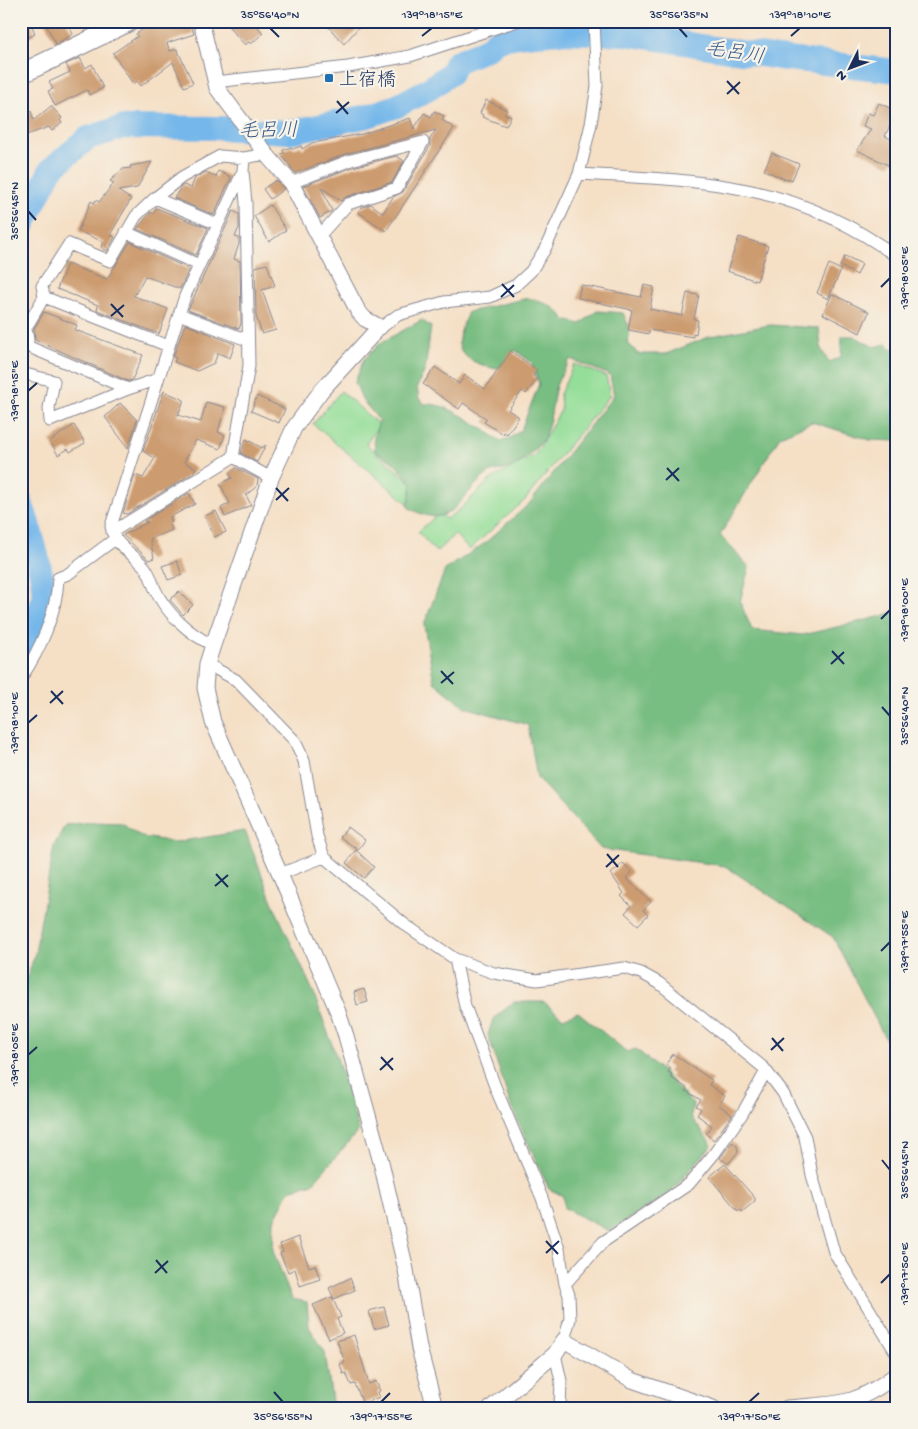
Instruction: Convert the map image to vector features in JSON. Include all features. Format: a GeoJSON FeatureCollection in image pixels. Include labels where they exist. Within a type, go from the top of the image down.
{"type":"FeatureCollection","features":[{"type":"Feature","properties":{"kind":"main road"},"geometry":{"type":"LineString","coordinates":[[21,74],[130,21]]}},
{"type":"Feature","properties":{"kind":"street"},"geometry":{"type":"LineString","coordinates":[[201,21],[218,88],[291,183],[320,235],[358,311],[377,330]]}},
{"type":"Feature","properties":{"kind":"street"},"geometry":{"type":"LineString","coordinates":[[218,88],[410,56],[517,21]]}},
{"type":"Feature","properties":{"kind":"street"},"geometry":{"type":"LineString","coordinates":[[435,1408],[419,1348],[406,1270],[381,1162],[346,1036],[338,1012],[280,874],[213,722],[205,688],[207,664],[272,478],[294,428],[321,391],[377,330],[398,315],[444,302],[490,297],[516,285],[531,270],[545,249],[579,174],[591,124],[597,86],[594,21]]}},
{"type":"Feature","properties":{"kind":"street"},"geometry":{"type":"LineString","coordinates":[[797,21],[804,21]]}},
{"type":"Feature","properties":{"kind":"street"},"geometry":{"type":"LineString","coordinates":[[291,183],[351,160],[423,142],[396,188],[348,204],[320,235]]}},
{"type":"Feature","properties":{"kind":"street"},"geometry":{"type":"LineString","coordinates":[[128,389],[27,346],[26,328],[44,297],[42,286],[69,244],[110,261],[136,216],[154,198],[182,177],[220,156],[244,158],[263,149]]}},
{"type":"Feature","properties":{"kind":"street"},"geometry":{"type":"LineString","coordinates":[[21,678],[46,630],[58,588],[58,578],[68,574],[114,536],[232,457],[249,366],[247,340],[250,330],[244,158]]}},
{"type":"Feature","properties":{"kind":"street"},"geometry":{"type":"LineString","coordinates":[[213,645],[198,638],[160,599],[150,574],[114,536],[111,526],[168,346],[199,265],[243,171]]}},
{"type":"Feature","properties":{"kind":"street"},"geometry":{"type":"LineString","coordinates":[[579,174],[670,179],[746,188],[794,202],[818,212],[872,238],[897,257]]}},
{"type":"Feature","properties":{"kind":"street"},"geometry":{"type":"LineString","coordinates":[[154,198],[217,224]]}},
{"type":"Feature","properties":{"kind":"street"},"geometry":{"type":"LineString","coordinates":[[126,232],[199,265]]}},
{"type":"Feature","properties":{"kind":"street"},"geometry":{"type":"LineString","coordinates":[[44,297],[168,346]]}},
{"type":"Feature","properties":{"kind":"street"},"geometry":{"type":"LineString","coordinates":[[180,314],[247,340]]}},
{"type":"Feature","properties":{"kind":"street"},"geometry":{"type":"LineString","coordinates":[[21,373],[54,381],[49,408],[50,421],[128,389],[158,379]]}},
{"type":"Feature","properties":{"kind":"street"},"geometry":{"type":"LineString","coordinates":[[232,457],[272,478]]}},
{"type":"Feature","properties":{"kind":"street"},"geometry":{"type":"LineString","coordinates":[[207,664],[236,680],[294,741],[304,761],[316,836],[324,857],[404,924],[455,959],[494,972],[537,980],[624,968],[641,973],[659,983],[766,1072],[783,1092],[799,1121],[834,1252],[897,1354]]}},
{"type":"Feature","properties":{"kind":"street"},"geometry":{"type":"LineString","coordinates":[[280,874],[324,857]]}},
{"type":"Feature","properties":{"kind":"street"},"geometry":{"type":"LineString","coordinates":[[455,959],[469,1015],[496,1089],[542,1198],[559,1249],[565,1284],[569,1295],[570,1319],[564,1340],[555,1354],[491,1408]]}},
{"type":"Feature","properties":{"kind":"street"},"geometry":{"type":"LineString","coordinates":[[565,1284],[603,1242],[688,1184],[720,1146],[766,1072]]}},
{"type":"Feature","properties":{"kind":"street"},"geometry":{"type":"LineString","coordinates":[[564,1340],[586,1356],[632,1380],[713,1408]]}},
{"type":"Feature","properties":{"kind":"street"},"geometry":{"type":"LineString","coordinates":[[555,1354],[561,1381],[560,1408]]}},
{"type":"Feature","properties":{"kind":"street"},"geometry":{"type":"LineString","coordinates":[[787,1408],[847,1403],[880,1387],[897,1374]]}},
{"type":"Feature","properties":{"kind":"green space"},"geometry":{"type":"Polygon","coordinates":[[[528,298],[554,308],[565,320],[580,324],[597,311],[623,313],[630,329],[628,343],[638,354],[666,354],[711,336],[770,325],[819,328],[821,349],[829,362],[841,357],[842,336],[854,336],[874,347],[886,344],[897,352],[897,441],[870,440],[812,422],[780,436],[720,535],[749,567],[740,602],[752,630],[803,635],[883,616],[897,610],[897,1061],[833,937],[725,866],[601,849],[537,778],[528,725],[465,707],[434,682],[424,625],[445,570],[485,543],[529,504],[614,395],[610,375],[570,359],[556,386],[548,428],[539,445],[516,465],[504,470],[491,472],[480,480],[455,508],[446,514],[436,516],[424,515],[408,507],[412,483],[394,463],[375,451],[374,438],[379,420],[363,401],[355,382],[364,359],[382,342],[422,320],[431,327],[425,370],[417,387],[419,399],[425,404],[434,404],[454,411],[500,441],[510,438],[521,430],[539,384],[532,363],[515,350],[497,369],[484,366],[466,356],[459,346],[459,339],[468,312],[528,298]]]}},
{"type":"Feature","properties":{"kind":"green space"},"geometry":{"type":"Polygon","coordinates":[[[574,364],[606,376],[610,395],[525,500],[469,550],[455,534],[436,552],[418,532],[439,513],[446,519],[459,510],[490,480],[536,454],[561,410],[560,394],[574,364]]]}},
{"type":"Feature","properties":{"kind":"green space"},"geometry":{"type":"Polygon","coordinates":[[[341,391],[379,425],[366,444],[421,491],[411,506],[313,424],[341,391]]]}},
{"type":"Feature","properties":{"kind":"green space"},"geometry":{"type":"Polygon","coordinates":[[[92,822],[122,823],[142,837],[176,842],[245,831],[273,904],[312,989],[338,1061],[359,1130],[313,1183],[290,1190],[274,1220],[273,1251],[292,1299],[307,1302],[309,1327],[325,1352],[333,1408],[33,1408],[27,1361],[21,1340],[21,1000],[35,953],[54,846],[65,825],[92,822]]]}},
{"type":"Feature","properties":{"kind":"green space"},"geometry":{"type":"Polygon","coordinates":[[[514,1002],[544,1002],[563,1018],[578,1012],[627,1052],[636,1049],[662,1071],[693,1104],[691,1117],[712,1145],[671,1192],[609,1231],[564,1208],[563,1196],[549,1189],[511,1106],[488,1035],[493,1019],[514,1002]]]}},
{"type":"Feature","properties":{"kind":"building"},"geometry":{"type":"Polygon","coordinates":[[[44,21],[66,21],[73,34],[56,44],[44,21]]]}},
{"type":"Feature","properties":{"kind":"building"},"geometry":{"type":"Polygon","coordinates":[[[153,21],[186,21],[188,26],[191,25],[194,34],[167,43],[170,51],[177,49],[193,83],[184,87],[173,62],[141,86],[137,81],[133,84],[113,53],[138,36],[136,34],[141,29],[153,21]]]}},
{"type":"Feature","properties":{"kind":"building"},"geometry":{"type":"Polygon","coordinates":[[[224,21],[253,21],[263,33],[251,44],[249,42],[245,45],[224,21]]]}},
{"type":"Feature","properties":{"kind":"building"},"geometry":{"type":"Polygon","coordinates":[[[323,21],[352,21],[358,28],[344,44],[323,21]]]}},
{"type":"Feature","properties":{"kind":"building"},"geometry":{"type":"Polygon","coordinates":[[[31,23],[35,34],[21,41],[21,27],[31,23]]]}},
{"type":"Feature","properties":{"kind":"building"},"geometry":{"type":"Polygon","coordinates":[[[80,58],[85,68],[92,64],[103,88],[89,95],[87,90],[55,106],[48,91],[53,89],[49,82],[70,72],[66,64],[80,58]]]}},
{"type":"Feature","properties":{"kind":"building"},"geometry":{"type":"Polygon","coordinates":[[[486,100],[507,110],[505,114],[511,116],[506,126],[482,117],[483,115],[480,113],[486,100]]]}},
{"type":"Feature","properties":{"kind":"building"},"geometry":{"type":"Polygon","coordinates":[[[879,103],[894,110],[892,114],[895,115],[885,136],[897,142],[897,164],[892,161],[890,166],[857,150],[871,129],[863,126],[868,113],[873,115],[879,103]]]}},
{"type":"Feature","properties":{"kind":"building"},"geometry":{"type":"Polygon","coordinates":[[[51,106],[62,118],[60,120],[62,123],[52,131],[49,127],[21,137],[21,115],[31,111],[34,120],[51,106]]]}},
{"type":"Feature","properties":{"kind":"building"},"geometry":{"type":"Polygon","coordinates":[[[434,111],[444,116],[442,120],[454,128],[386,231],[358,212],[361,208],[371,204],[383,213],[393,197],[403,192],[430,146],[430,139],[436,130],[349,153],[295,173],[281,154],[284,153],[283,150],[292,147],[293,149],[301,146],[302,149],[312,143],[362,134],[410,118],[414,129],[424,113],[431,117],[434,111]]]}},
{"type":"Feature","properties":{"kind":"building"},"geometry":{"type":"Polygon","coordinates":[[[772,153],[799,164],[792,180],[788,178],[787,180],[764,170],[772,153]]]}},
{"type":"Feature","properties":{"kind":"building"},"geometry":{"type":"Polygon","coordinates":[[[397,156],[404,161],[392,182],[346,197],[341,201],[321,187],[332,211],[320,218],[303,186],[353,167],[397,156]]]}},
{"type":"Feature","properties":{"kind":"building"},"geometry":{"type":"Polygon","coordinates":[[[152,162],[137,188],[118,191],[131,199],[110,235],[115,237],[107,251],[101,247],[104,242],[78,231],[91,201],[94,203],[96,200],[99,202],[114,183],[110,181],[123,169],[152,162]]]}},
{"type":"Feature","properties":{"kind":"building"},"geometry":{"type":"Polygon","coordinates":[[[218,171],[231,177],[214,215],[174,198],[184,185],[191,188],[195,178],[206,172],[216,177],[218,171]]]}},
{"type":"Feature","properties":{"kind":"building"},"geometry":{"type":"Polygon","coordinates":[[[276,180],[284,189],[270,199],[263,189],[276,180]]]}},
{"type":"Feature","properties":{"kind":"building"},"geometry":{"type":"Polygon","coordinates":[[[270,205],[286,230],[269,242],[254,216],[270,205]]]}},
{"type":"Feature","properties":{"kind":"building"},"geometry":{"type":"Polygon","coordinates":[[[156,208],[208,228],[196,255],[137,229],[151,212],[153,214],[156,208]]]}},
{"type":"Feature","properties":{"kind":"building"},"geometry":{"type":"Polygon","coordinates":[[[233,211],[239,214],[239,228],[235,237],[239,238],[239,244],[234,259],[240,261],[241,323],[239,329],[188,310],[233,211]]]}},
{"type":"Feature","properties":{"kind":"building"},"geometry":{"type":"Polygon","coordinates":[[[739,237],[768,246],[757,281],[727,271],[739,237]]]}},
{"type":"Feature","properties":{"kind":"building"},"geometry":{"type":"Polygon","coordinates":[[[130,242],[189,269],[180,289],[145,276],[134,296],[168,309],[159,334],[97,310],[98,305],[57,289],[67,264],[107,279],[130,242]]]}},
{"type":"Feature","properties":{"kind":"building"},"geometry":{"type":"Polygon","coordinates":[[[845,256],[862,264],[857,275],[840,266],[845,256]]]}},
{"type":"Feature","properties":{"kind":"building"},"geometry":{"type":"Polygon","coordinates":[[[267,264],[275,286],[262,290],[276,330],[262,334],[256,316],[255,267],[267,264]]]}},
{"type":"Feature","properties":{"kind":"building"},"geometry":{"type":"Polygon","coordinates":[[[829,264],[841,270],[828,299],[817,293],[829,264]]]}},
{"type":"Feature","properties":{"kind":"building"},"geometry":{"type":"Polygon","coordinates":[[[581,285],[641,297],[644,285],[654,287],[650,309],[682,316],[687,293],[699,295],[694,319],[698,320],[696,334],[693,333],[693,337],[649,330],[649,334],[628,330],[632,310],[578,298],[581,285]]]}},
{"type":"Feature","properties":{"kind":"building"},"geometry":{"type":"Polygon","coordinates":[[[832,294],[869,312],[860,333],[823,314],[832,294]]]}},
{"type":"Feature","properties":{"kind":"building"},"geometry":{"type":"Polygon","coordinates":[[[44,312],[77,325],[75,330],[143,355],[132,380],[128,381],[35,340],[34,329],[44,312]]]}},
{"type":"Feature","properties":{"kind":"building"},"geometry":{"type":"Polygon","coordinates":[[[185,324],[235,344],[230,358],[218,353],[214,363],[197,371],[174,362],[176,358],[173,357],[185,324]]]}},
{"type":"Feature","properties":{"kind":"building"},"geometry":{"type":"Polygon","coordinates":[[[511,351],[537,370],[533,376],[537,379],[526,394],[522,391],[508,410],[519,417],[507,434],[504,432],[503,434],[484,422],[487,419],[463,403],[459,409],[423,384],[435,367],[459,384],[465,375],[485,389],[511,351]]]}},
{"type":"Feature","properties":{"kind":"building"},"geometry":{"type":"Polygon","coordinates":[[[164,391],[184,400],[178,415],[201,422],[206,402],[225,407],[218,432],[225,435],[220,449],[196,440],[184,462],[196,468],[193,473],[127,514],[123,513],[135,475],[143,478],[155,458],[143,451],[164,391]]]}},
{"type":"Feature","properties":{"kind":"building"},"geometry":{"type":"Polygon","coordinates":[[[257,396],[285,409],[279,423],[251,411],[257,396]]]}},
{"type":"Feature","properties":{"kind":"building"},"geometry":{"type":"Polygon","coordinates":[[[120,403],[137,420],[128,448],[105,417],[120,403]]]}},
{"type":"Feature","properties":{"kind":"building"},"geometry":{"type":"Polygon","coordinates":[[[74,425],[85,443],[70,452],[68,449],[58,455],[50,441],[74,425]]]}},
{"type":"Feature","properties":{"kind":"building"},"geometry":{"type":"Polygon","coordinates":[[[246,439],[262,448],[266,445],[257,462],[241,453],[246,439]]]}},
{"type":"Feature","properties":{"kind":"building"},"geometry":{"type":"Polygon","coordinates":[[[236,468],[258,479],[257,486],[246,495],[251,505],[225,517],[221,508],[230,503],[220,484],[232,478],[229,473],[236,468]]]}},
{"type":"Feature","properties":{"kind":"building"},"geometry":{"type":"Polygon","coordinates":[[[189,493],[195,504],[170,517],[172,522],[169,523],[172,530],[150,539],[154,558],[149,560],[123,535],[148,522],[144,521],[189,493]]]}},
{"type":"Feature","properties":{"kind":"building"},"geometry":{"type":"Polygon","coordinates":[[[216,511],[226,532],[214,537],[205,516],[216,511]]]}},
{"type":"Feature","properties":{"kind":"building"},"geometry":{"type":"Polygon","coordinates":[[[177,561],[182,575],[168,580],[162,566],[177,561]]]}},
{"type":"Feature","properties":{"kind":"building"},"geometry":{"type":"Polygon","coordinates":[[[179,591],[193,605],[183,615],[170,600],[179,591]]]}},
{"type":"Feature","properties":{"kind":"building"},"geometry":{"type":"Polygon","coordinates":[[[348,827],[365,840],[358,850],[340,837],[348,827]]]}},
{"type":"Feature","properties":{"kind":"building"},"geometry":{"type":"Polygon","coordinates":[[[356,850],[374,867],[364,878],[346,863],[356,850]]]}},
{"type":"Feature","properties":{"kind":"building"},"geometry":{"type":"Polygon","coordinates":[[[623,863],[632,872],[626,878],[651,902],[643,910],[648,915],[638,925],[625,913],[631,906],[621,896],[624,893],[611,874],[623,863]]]}},
{"type":"Feature","properties":{"kind":"building"},"geometry":{"type":"Polygon","coordinates":[[[364,989],[368,1002],[357,1005],[354,992],[364,989]]]}},
{"type":"Feature","properties":{"kind":"building"},"geometry":{"type":"Polygon","coordinates":[[[673,1054],[712,1080],[709,1085],[725,1096],[719,1105],[732,1115],[714,1140],[706,1134],[712,1126],[697,1115],[701,1109],[696,1106],[701,1100],[686,1091],[687,1088],[670,1077],[672,1074],[668,1072],[671,1068],[666,1064],[673,1054]]]}},
{"type":"Feature","properties":{"kind":"building"},"geometry":{"type":"Polygon","coordinates":[[[732,1142],[737,1146],[738,1152],[728,1164],[720,1158],[732,1142]]]}},
{"type":"Feature","properties":{"kind":"building"},"geometry":{"type":"Polygon","coordinates":[[[725,1164],[755,1198],[755,1201],[742,1212],[740,1209],[738,1211],[709,1177],[725,1164]]]}},
{"type":"Feature","properties":{"kind":"building"},"geometry":{"type":"Polygon","coordinates":[[[298,1237],[309,1267],[315,1265],[320,1279],[300,1286],[295,1269],[288,1272],[280,1253],[283,1252],[280,1244],[298,1237]]]}},
{"type":"Feature","properties":{"kind":"building"},"geometry":{"type":"Polygon","coordinates":[[[350,1278],[355,1290],[334,1299],[329,1288],[350,1278]]]}},
{"type":"Feature","properties":{"kind":"building"},"geometry":{"type":"Polygon","coordinates":[[[332,1297],[341,1317],[337,1319],[343,1333],[329,1339],[313,1305],[332,1297]]]}},
{"type":"Feature","properties":{"kind":"building"},"geometry":{"type":"Polygon","coordinates":[[[384,1307],[389,1325],[374,1329],[369,1311],[384,1307]]]}},
{"type":"Feature","properties":{"kind":"building"},"geometry":{"type":"Polygon","coordinates":[[[354,1335],[369,1384],[376,1381],[380,1391],[377,1392],[379,1397],[363,1404],[355,1384],[351,1385],[346,1373],[343,1374],[340,1364],[345,1362],[337,1341],[354,1335]]]}},
{"type":"Feature","properties":{"kind":"waterway","name":"毛呂川"},"geometry":{"type":"LineString","coordinates":[[21,230],[51,169],[88,138],[124,127],[220,128],[289,132],[368,116],[397,106],[429,89],[451,73],[456,62],[487,49],[497,40],[524,35],[561,32],[625,34],[779,58],[897,71]]}},
{"type":"Feature","properties":{"kind":"waterway","name":"毛呂川"},"geometry":{"type":"LineString","coordinates":[[21,503],[36,551],[43,590],[42,605],[21,652]]}},
{"type":"Feature","properties":{"kind":"place","name":"上宿橋"},"geometry":{"type":"Point","coordinates":[329,78]}}]}
